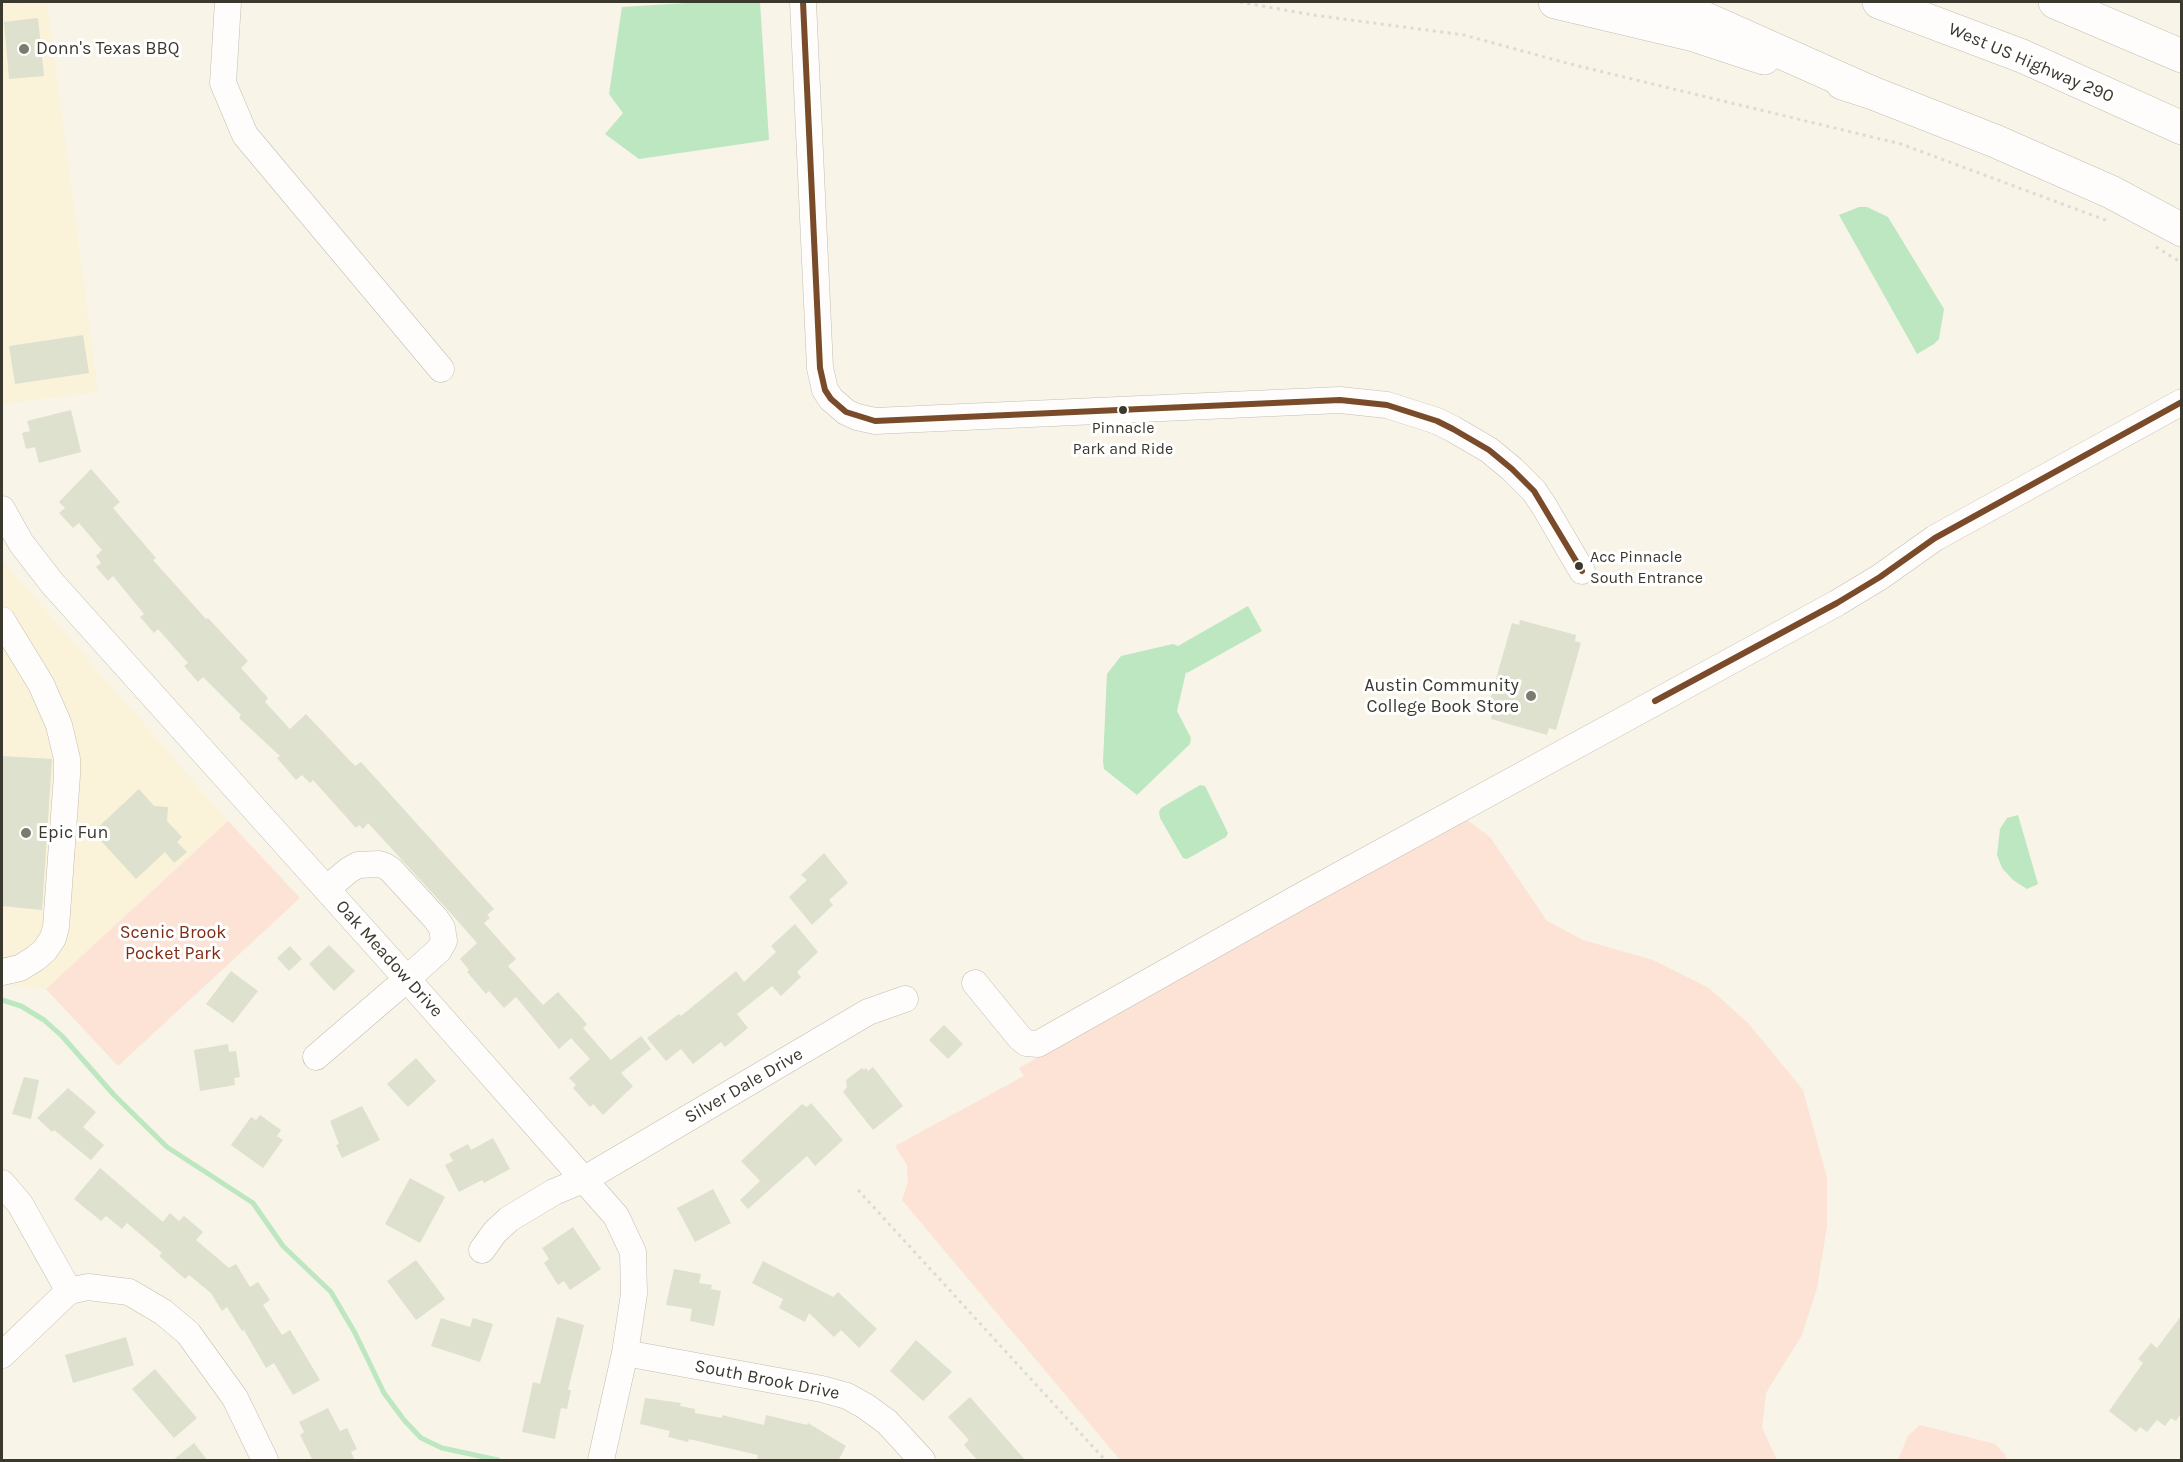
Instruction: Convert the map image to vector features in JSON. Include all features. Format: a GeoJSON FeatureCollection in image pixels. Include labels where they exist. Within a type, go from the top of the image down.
{"type":"FeatureCollection","features":[{"type":"Feature","properties":{"kind":"main road"},"geometry":{"type":"LineString","coordinates":[[1555,2],[1694,35],[1870,92]]}},
{"type":"Feature","properties":{"kind":"main road"},"geometry":{"type":"LineString","coordinates":[[1647,2],[1686,10],[1870,92],[1995,141],[2112,192],[2181,230]]}},
{"type":"Feature","properties":{"kind":"main road","name":"West US Highway 290"},"geometry":{"type":"LineString","coordinates":[[1879,2],[2022,56],[2181,128]]}},
{"type":"Feature","properties":{"kind":"main road"},"geometry":{"type":"LineString","coordinates":[[2055,2],[2181,56]]}},
{"type":"Feature","properties":{"kind":"street"},"geometry":{"type":"LineString","coordinates":[[228,2],[224,82],[245,135],[441,369]]}},
{"type":"Feature","properties":{"kind":"street"},"geometry":{"type":"LineString","coordinates":[[803,2],[820,369],[825,390],[831,399],[846,412],[875,421],[1303,401],[1340,400],[1387,405],[1411,411],[1453,429],[1489,450],[1512,469],[1534,491],[1582,571]]}},
{"type":"Feature","properties":{"kind":"street"},"geometry":{"type":"LineString","coordinates":[[975,983],[1020,1038],[1026,1043],[1038,1044],[1301,896],[1837,603],[1880,577],[1935,538],[2181,402]]}},
{"type":"Feature","properties":{"kind":"street","name":"Oak Meadow Drive"},"geometry":{"type":"LineString","coordinates":[[2,509],[21,543],[52,583],[616,1216],[633,1252],[634,1294],[625,1353],[602,1459]]}},
{"type":"Feature","properties":{"kind":"street"},"geometry":{"type":"LineString","coordinates":[[2,620],[41,684],[59,725],[67,759],[67,775],[56,927],[53,938],[36,958],[20,968],[2,972]]}},
{"type":"Feature","properties":{"kind":"street"},"geometry":{"type":"LineString","coordinates":[[316,1057],[407,979],[442,946],[444,941],[442,928],[436,919],[390,870],[379,864],[358,865],[326,889]]}},
{"type":"Feature","properties":{"kind":"street","name":"Silver Dale Drive"},"geometry":{"type":"LineString","coordinates":[[482,1250],[495,1232],[509,1220],[554,1192],[585,1179],[868,1012],[905,999]]}},
{"type":"Feature","properties":{"kind":"street"},"geometry":{"type":"LineString","coordinates":[[2,1183],[20,1204],[69,1291]]}},
{"type":"Feature","properties":{"kind":"street"},"geometry":{"type":"LineString","coordinates":[[2,1355],[69,1291],[88,1287],[111,1288],[138,1296],[163,1312],[188,1333],[235,1398],[265,1461]]}},
{"type":"Feature","properties":{"kind":"street","name":"South Brook Drive"},"geometry":{"type":"LineString","coordinates":[[625,1353],[822,1389],[847,1396],[886,1422],[922,1461]]}},
{"type":"Feature","properties":{"kind":"path"},"geometry":{"type":"LineString","coordinates":[[1240,2],[1313,15],[1464,35],[1570,64],[1901,144],[2112,223]]}},
{"type":"Feature","properties":{"kind":"path"},"geometry":{"type":"LineString","coordinates":[[2152,245],[2181,262]]}},
{"type":"Feature","properties":{"kind":"path"},"geometry":{"type":"LineString","coordinates":[[858,1190],[1105,1461]]}},
{"type":"Feature","properties":{"kind":"shaded area"},"geometry":{"type":"Polygon","coordinates":[[[47,2],[98,392],[2,404],[2,4],[47,2]]]}},
{"type":"Feature","properties":{"kind":"shaded area"},"geometry":{"type":"Polygon","coordinates":[[[704,2],[760,2],[769,140],[639,159],[605,134],[623,113],[609,94],[622,7],[704,2]]]}},
{"type":"Feature","properties":{"kind":"shaded area"},"geometry":{"type":"Polygon","coordinates":[[[1859,207],[1867,207],[1888,217],[1944,309],[1939,339],[1917,354],[1839,215],[1859,207]]]}},
{"type":"Feature","properties":{"kind":"shaded area"},"geometry":{"type":"Polygon","coordinates":[[[2,560],[228,821],[46,989],[2,985],[2,560]]]}},
{"type":"Feature","properties":{"kind":"shaded area"},"geometry":{"type":"Polygon","coordinates":[[[1248,606],[1262,631],[1186,672],[1177,711],[1191,738],[1190,744],[1137,795],[1104,769],[1107,674],[1121,656],[1173,644],[1178,646],[1248,606]]]}},
{"type":"Feature","properties":{"kind":"shaded area"},"geometry":{"type":"Polygon","coordinates":[[[1200,785],[1205,786],[1228,833],[1226,837],[1187,859],[1183,858],[1160,818],[1159,812],[1161,808],[1200,785]]]}},
{"type":"Feature","properties":{"kind":"shaded area"},"geometry":{"type":"Polygon","coordinates":[[[2018,815],[2038,884],[2027,889],[2013,880],[2002,868],[1997,855],[2000,829],[2007,818],[2018,815]]]}},
{"type":"Feature","properties":{"kind":"green space"},"geometry":{"type":"Polygon","coordinates":[[[1466,819],[1490,837],[1547,921],[1583,940],[1653,960],[1709,988],[1748,1023],[1803,1090],[1827,1178],[1827,1226],[1817,1288],[1802,1335],[1766,1393],[1762,1428],[1777,1460],[1120,1460],[902,1200],[908,1182],[907,1165],[895,1146],[1024,1076],[1019,1068],[1466,819]]]}},
{"type":"Feature","properties":{"kind":"green space","name":"Scenic Brook Pocket Park"},"geometry":{"type":"Polygon","coordinates":[[[228,821],[300,898],[118,1066],[46,989],[228,821]]]}},
{"type":"Feature","properties":{"kind":"green space"},"geometry":{"type":"Polygon","coordinates":[[[1920,1425],[1995,1444],[2005,1454],[2007,1460],[1898,1460],[1908,1436],[1920,1425]]]}},
{"type":"Feature","properties":{"kind":"building","name":"Donn's Texas BBQ"},"geometry":{"type":"Polygon","coordinates":[[[38,18],[44,76],[9,79],[4,22],[38,18]]]}},
{"type":"Feature","properties":{"kind":"building"},"geometry":{"type":"Polygon","coordinates":[[[83,335],[89,373],[15,384],[9,346],[83,335]]]}},
{"type":"Feature","properties":{"kind":"building"},"geometry":{"type":"Polygon","coordinates":[[[71,410],[81,452],[39,463],[35,447],[26,449],[22,433],[30,431],[27,421],[71,410]]]}},
{"type":"Feature","properties":{"kind":"building"},"geometry":{"type":"Polygon","coordinates":[[[91,469],[120,502],[113,508],[156,558],[153,560],[206,619],[208,618],[248,661],[241,668],[268,698],[265,702],[290,729],[306,714],[355,766],[361,762],[494,909],[487,915],[490,918],[484,923],[516,959],[508,966],[543,1005],[558,992],[587,1024],[583,1028],[611,1060],[641,1036],[651,1049],[621,1073],[633,1086],[603,1115],[593,1104],[590,1107],[573,1088],[576,1085],[569,1078],[590,1059],[571,1038],[559,1049],[516,997],[504,1008],[489,991],[486,994],[467,972],[469,970],[460,959],[477,943],[447,909],[368,823],[363,829],[359,825],[356,828],[313,780],[310,783],[302,775],[296,780],[277,758],[280,756],[239,718],[241,715],[203,677],[198,682],[184,666],[188,663],[158,629],[154,633],[140,617],[144,614],[113,576],[108,581],[96,567],[101,563],[96,556],[102,550],[79,523],[73,528],[59,513],[65,508],[59,502],[91,469]]]}},
{"type":"Feature","properties":{"kind":"building"},"geometry":{"type":"Polygon","coordinates":[[[1520,620],[1576,635],[1575,641],[1581,643],[1556,730],[1549,728],[1547,735],[1491,719],[1492,713],[1487,710],[1512,623],[1519,625],[1520,620]]]}},
{"type":"Feature","properties":{"kind":"building","name":"Epic Fun"},"geometry":{"type":"Polygon","coordinates":[[[2,756],[52,759],[42,910],[2,906],[2,756]]]}},
{"type":"Feature","properties":{"kind":"building"},"geometry":{"type":"Polygon","coordinates":[[[139,789],[154,806],[168,807],[167,821],[182,837],[177,842],[187,852],[174,863],[165,852],[136,879],[93,832],[139,789]]]}},
{"type":"Feature","properties":{"kind":"building"},"geometry":{"type":"Polygon","coordinates":[[[824,853],[848,883],[829,900],[833,905],[812,925],[789,897],[807,880],[801,875],[824,853]]]}},
{"type":"Feature","properties":{"kind":"building"},"geometry":{"type":"Polygon","coordinates":[[[795,924],[818,952],[797,972],[801,977],[781,996],[772,986],[737,1014],[748,1028],[725,1047],[721,1042],[693,1064],[681,1049],[666,1061],[647,1038],[679,1014],[681,1016],[736,971],[744,982],[776,952],[771,946],[795,924]]]}},
{"type":"Feature","properties":{"kind":"building"},"geometry":{"type":"Polygon","coordinates":[[[329,945],[355,971],[334,991],[309,964],[329,945]]]}},
{"type":"Feature","properties":{"kind":"building"},"geometry":{"type":"Polygon","coordinates":[[[290,946],[302,959],[289,971],[277,958],[290,946]]]}},
{"type":"Feature","properties":{"kind":"building"},"geometry":{"type":"Polygon","coordinates":[[[231,971],[258,991],[233,1023],[206,1004],[231,971]]]}},
{"type":"Feature","properties":{"kind":"building"},"geometry":{"type":"Polygon","coordinates":[[[944,1025],[963,1044],[948,1059],[929,1040],[944,1025]]]}},
{"type":"Feature","properties":{"kind":"building"},"geometry":{"type":"Polygon","coordinates":[[[228,1044],[229,1052],[236,1051],[240,1077],[234,1078],[235,1085],[200,1091],[194,1050],[228,1044]]]}},
{"type":"Feature","properties":{"kind":"building"},"geometry":{"type":"Polygon","coordinates":[[[416,1058],[436,1081],[408,1107],[387,1084],[416,1058]]]}},
{"type":"Feature","properties":{"kind":"building"},"geometry":{"type":"Polygon","coordinates":[[[873,1067],[903,1106],[873,1130],[843,1092],[847,1087],[846,1080],[862,1068],[868,1071],[873,1067]]]}},
{"type":"Feature","properties":{"kind":"building"},"geometry":{"type":"Polygon","coordinates":[[[24,1077],[39,1080],[31,1119],[12,1114],[24,1077]]]}},
{"type":"Feature","properties":{"kind":"building"},"geometry":{"type":"Polygon","coordinates":[[[68,1088],[96,1112],[83,1127],[104,1145],[91,1160],[54,1130],[52,1132],[37,1118],[68,1088]]]}},
{"type":"Feature","properties":{"kind":"building"},"geometry":{"type":"Polygon","coordinates":[[[811,1103],[843,1140],[815,1166],[807,1156],[748,1209],[740,1200],[760,1181],[741,1161],[802,1104],[807,1107],[811,1103]]]}},
{"type":"Feature","properties":{"kind":"building"},"geometry":{"type":"Polygon","coordinates":[[[362,1106],[380,1140],[342,1158],[330,1121],[362,1106]]]}},
{"type":"Feature","properties":{"kind":"building"},"geometry":{"type":"Polygon","coordinates":[[[260,1115],[281,1130],[277,1136],[283,1140],[263,1168],[231,1145],[251,1117],[256,1120],[260,1115]]]}},
{"type":"Feature","properties":{"kind":"building"},"geometry":{"type":"Polygon","coordinates":[[[493,1138],[510,1169],[484,1183],[482,1180],[459,1192],[445,1165],[453,1161],[449,1154],[468,1144],[471,1150],[493,1138]]]}},
{"type":"Feature","properties":{"kind":"building"},"geometry":{"type":"Polygon","coordinates":[[[100,1168],[163,1222],[170,1213],[179,1221],[184,1216],[203,1232],[196,1240],[229,1268],[236,1264],[250,1287],[258,1282],[270,1300],[263,1305],[282,1335],[290,1330],[320,1380],[293,1395],[274,1363],[266,1368],[244,1330],[242,1331],[227,1307],[222,1311],[211,1293],[189,1275],[185,1279],[159,1256],[162,1253],[127,1223],[122,1229],[106,1216],[101,1221],[74,1199],[100,1168]]]}},
{"type":"Feature","properties":{"kind":"building"},"geometry":{"type":"Polygon","coordinates":[[[410,1178],[445,1197],[420,1243],[385,1224],[410,1178]]]}},
{"type":"Feature","properties":{"kind":"building"},"geometry":{"type":"Polygon","coordinates":[[[713,1189],[731,1223],[695,1242],[677,1208],[713,1189]]]}},
{"type":"Feature","properties":{"kind":"building"},"geometry":{"type":"Polygon","coordinates":[[[573,1227],[601,1269],[570,1290],[564,1281],[558,1285],[544,1263],[549,1259],[542,1248],[573,1227]]]}},
{"type":"Feature","properties":{"kind":"building"},"geometry":{"type":"Polygon","coordinates":[[[416,1260],[445,1299],[416,1320],[387,1281],[416,1260]]]}},
{"type":"Feature","properties":{"kind":"building"},"geometry":{"type":"Polygon","coordinates":[[[763,1261],[833,1297],[838,1292],[877,1329],[859,1348],[841,1330],[834,1337],[809,1313],[805,1322],[779,1308],[783,1299],[752,1283],[763,1261]]]}},
{"type":"Feature","properties":{"kind":"building"},"geometry":{"type":"Polygon","coordinates":[[[674,1269],[701,1274],[699,1283],[712,1285],[711,1289],[721,1291],[714,1326],[690,1321],[692,1309],[666,1305],[674,1269]]]}},
{"type":"Feature","properties":{"kind":"building"},"geometry":{"type":"Polygon","coordinates":[[[2181,1316],[2181,1413],[2176,1421],[2171,1418],[2165,1426],[2157,1420],[2147,1432],[2140,1427],[2136,1432],[2109,1411],[2143,1363],[2138,1359],[2151,1343],[2157,1348],[2181,1316]]]}},
{"type":"Feature","properties":{"kind":"building"},"geometry":{"type":"Polygon","coordinates":[[[557,1317],[584,1325],[568,1390],[571,1390],[567,1409],[561,1408],[555,1439],[522,1432],[533,1382],[540,1384],[557,1317]]]}},
{"type":"Feature","properties":{"kind":"building"},"geometry":{"type":"Polygon","coordinates":[[[441,1318],[470,1327],[473,1318],[493,1324],[480,1362],[431,1346],[441,1318]]]}},
{"type":"Feature","properties":{"kind":"building"},"geometry":{"type":"Polygon","coordinates":[[[126,1337],[134,1365],[73,1383],[65,1355],[126,1337]]]}},
{"type":"Feature","properties":{"kind":"building"},"geometry":{"type":"Polygon","coordinates":[[[916,1340],[952,1372],[923,1401],[890,1371],[916,1340]]]}},
{"type":"Feature","properties":{"kind":"building"},"geometry":{"type":"Polygon","coordinates":[[[155,1369],[197,1418],[174,1438],[132,1389],[155,1369]]]}},
{"type":"Feature","properties":{"kind":"building"},"geometry":{"type":"Polygon","coordinates":[[[970,1397],[1026,1461],[978,1461],[964,1445],[969,1440],[948,1417],[970,1397]]]}},
{"type":"Feature","properties":{"kind":"building"},"geometry":{"type":"Polygon","coordinates":[[[645,1398],[681,1403],[680,1406],[695,1409],[695,1413],[722,1418],[722,1415],[764,1425],[766,1415],[807,1425],[808,1423],[846,1446],[838,1461],[757,1461],[758,1455],[689,1439],[688,1442],[668,1437],[670,1431],[640,1424],[645,1398]]]}},
{"type":"Feature","properties":{"kind":"building"},"geometry":{"type":"Polygon","coordinates":[[[328,1408],[340,1431],[347,1428],[357,1449],[351,1452],[355,1461],[313,1461],[300,1435],[304,1432],[299,1422],[328,1408]]]}},
{"type":"Feature","properties":{"kind":"building"},"geometry":{"type":"Polygon","coordinates":[[[194,1443],[208,1461],[172,1461],[194,1443]]]}},
{"type":"Feature","properties":{"kind":"waterway"},"geometry":{"type":"LineString","coordinates":[[2,1000],[21,1006],[44,1020],[62,1036],[114,1095],[167,1147],[253,1203],[283,1246],[331,1292],[355,1333],[384,1393],[421,1438],[442,1448],[498,1460]]}},
{"type":"Feature","properties":{"kind":"transit line"},"geometry":{"type":"LineString","coordinates":[[803,2],[820,368],[825,390],[831,399],[846,412],[875,421],[1340,400],[1387,405],[1437,421],[1453,429],[1489,450],[1512,469],[1534,491],[1582,571]]}},
{"type":"Feature","properties":{"kind":"transit line"},"geometry":{"type":"LineString","coordinates":[[1655,701],[1837,603],[1880,577],[1935,538],[2182,402]]}},
{"type":"Feature","properties":{"kind":"place","name":"Donn's Texas BBQ"},"geometry":{"type":"Point","coordinates":[24,49]}},
{"type":"Feature","properties":{"kind":"place","name":"Pinnacle Park and Ride"},"geometry":{"type":"Point","coordinates":[1123,410]}},
{"type":"Feature","properties":{"kind":"place","name":"Acc Pinnacle South Entrance"},"geometry":{"type":"Point","coordinates":[1579,566]}},
{"type":"Feature","properties":{"kind":"place","name":"Austin Community College Book Store"},"geometry":{"type":"Point","coordinates":[1531,696]}},
{"type":"Feature","properties":{"kind":"place","name":"Epic Fun"},"geometry":{"type":"Point","coordinates":[26,833]}}]}
